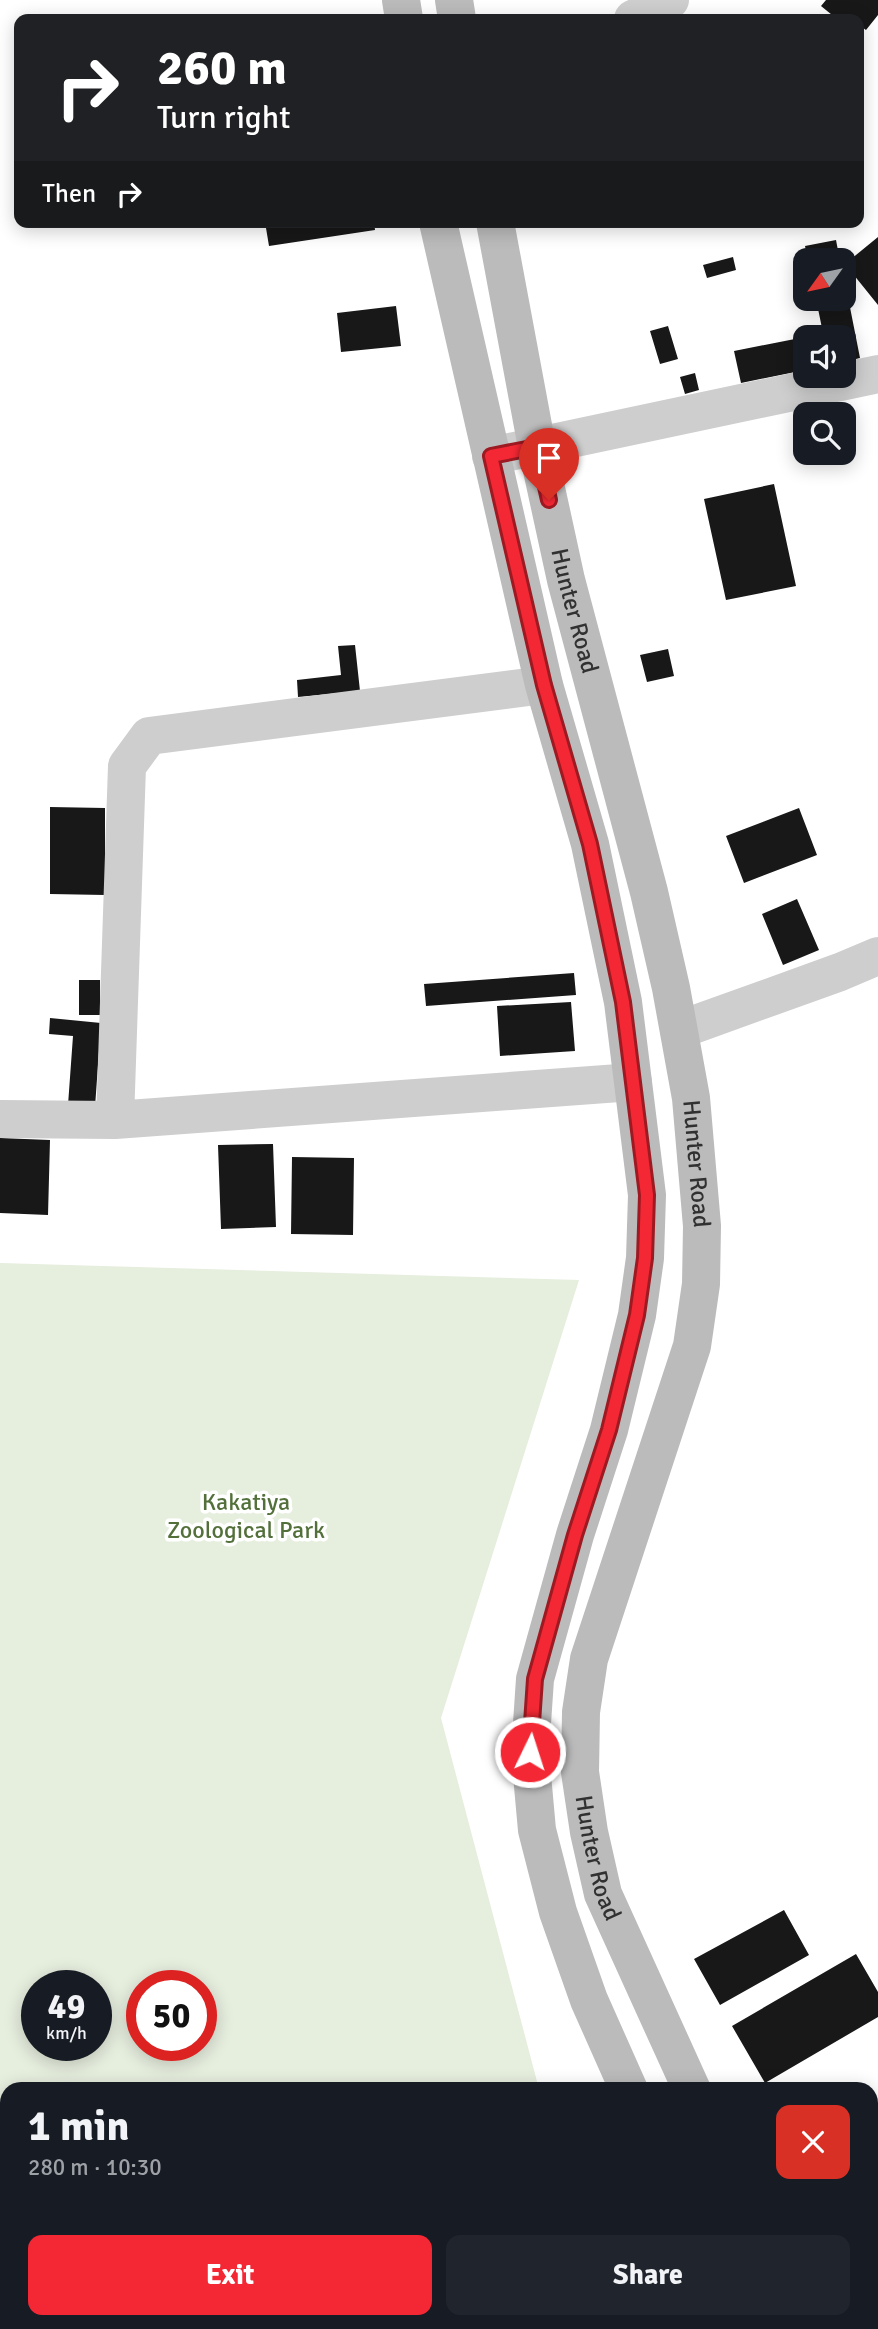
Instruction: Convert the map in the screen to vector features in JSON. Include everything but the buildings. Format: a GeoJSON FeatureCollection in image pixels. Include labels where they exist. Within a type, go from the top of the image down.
{"type":"FeatureCollection","features":[{"type":"Feature","properties":{"kind":"main road","name":"Hunter Road"},"geometry":{"type":"LineString","coordinates":[[439,228],[544,685],[590,844],[623,1002],[647,1195],[645,1258],[637,1315],[609,1430],[575,1535],[535,1679],[530,1752],[537,1830],[558,1912],[589,2000],[625,2082]]}},
{"type":"Feature","properties":{"kind":"main road","name":"Hunter Road"},"geometry":{"type":"LineString","coordinates":[[496,228],[537,447],[566,580],[649,892],[671,988],[691,1098],[702,1227],[701,1284],[692,1346],[589,1659],[581,1712],[580,1772],[589,1832],[603,1894],[688,2082]]}},
{"type":"Feature","properties":{"kind":"street"},"geometry":{"type":"LineString","coordinates":[[643,14],[670,0]]}},
{"type":"Feature","properties":{"kind":"street"},"geometry":{"type":"LineString","coordinates":[[491,456],[871,384]]}},
{"type":"Feature","properties":{"kind":"street"},"geometry":{"type":"LineString","coordinates":[[115,1119],[127,766],[149,736],[544,685]]}},
{"type":"Feature","properties":{"kind":"street"},"geometry":{"type":"LineString","coordinates":[[679,1030],[841,972],[878,956]]}},
{"type":"Feature","properties":{"kind":"street"},"geometry":{"type":"LineString","coordinates":[[0,1119],[115,1119],[633,1082]]}},
{"type":"Feature","properties":{"kind":"green space","name":"Kakatiya Zoological Park"},"geometry":{"type":"Polygon","coordinates":[[[0,1263],[579,1280],[441,1718],[537,2082],[0,2082],[0,1263]]]}},
{"type":"Feature","properties":{"kind":"route"},"geometry":{"type":"LineString","coordinates":[[530,1752],[535,1679],[575,1535],[609,1430],[637,1315],[645,1258],[647,1195],[623,1002],[590,844],[544,685],[491,456],[537,447],[549,500]]}}]}
